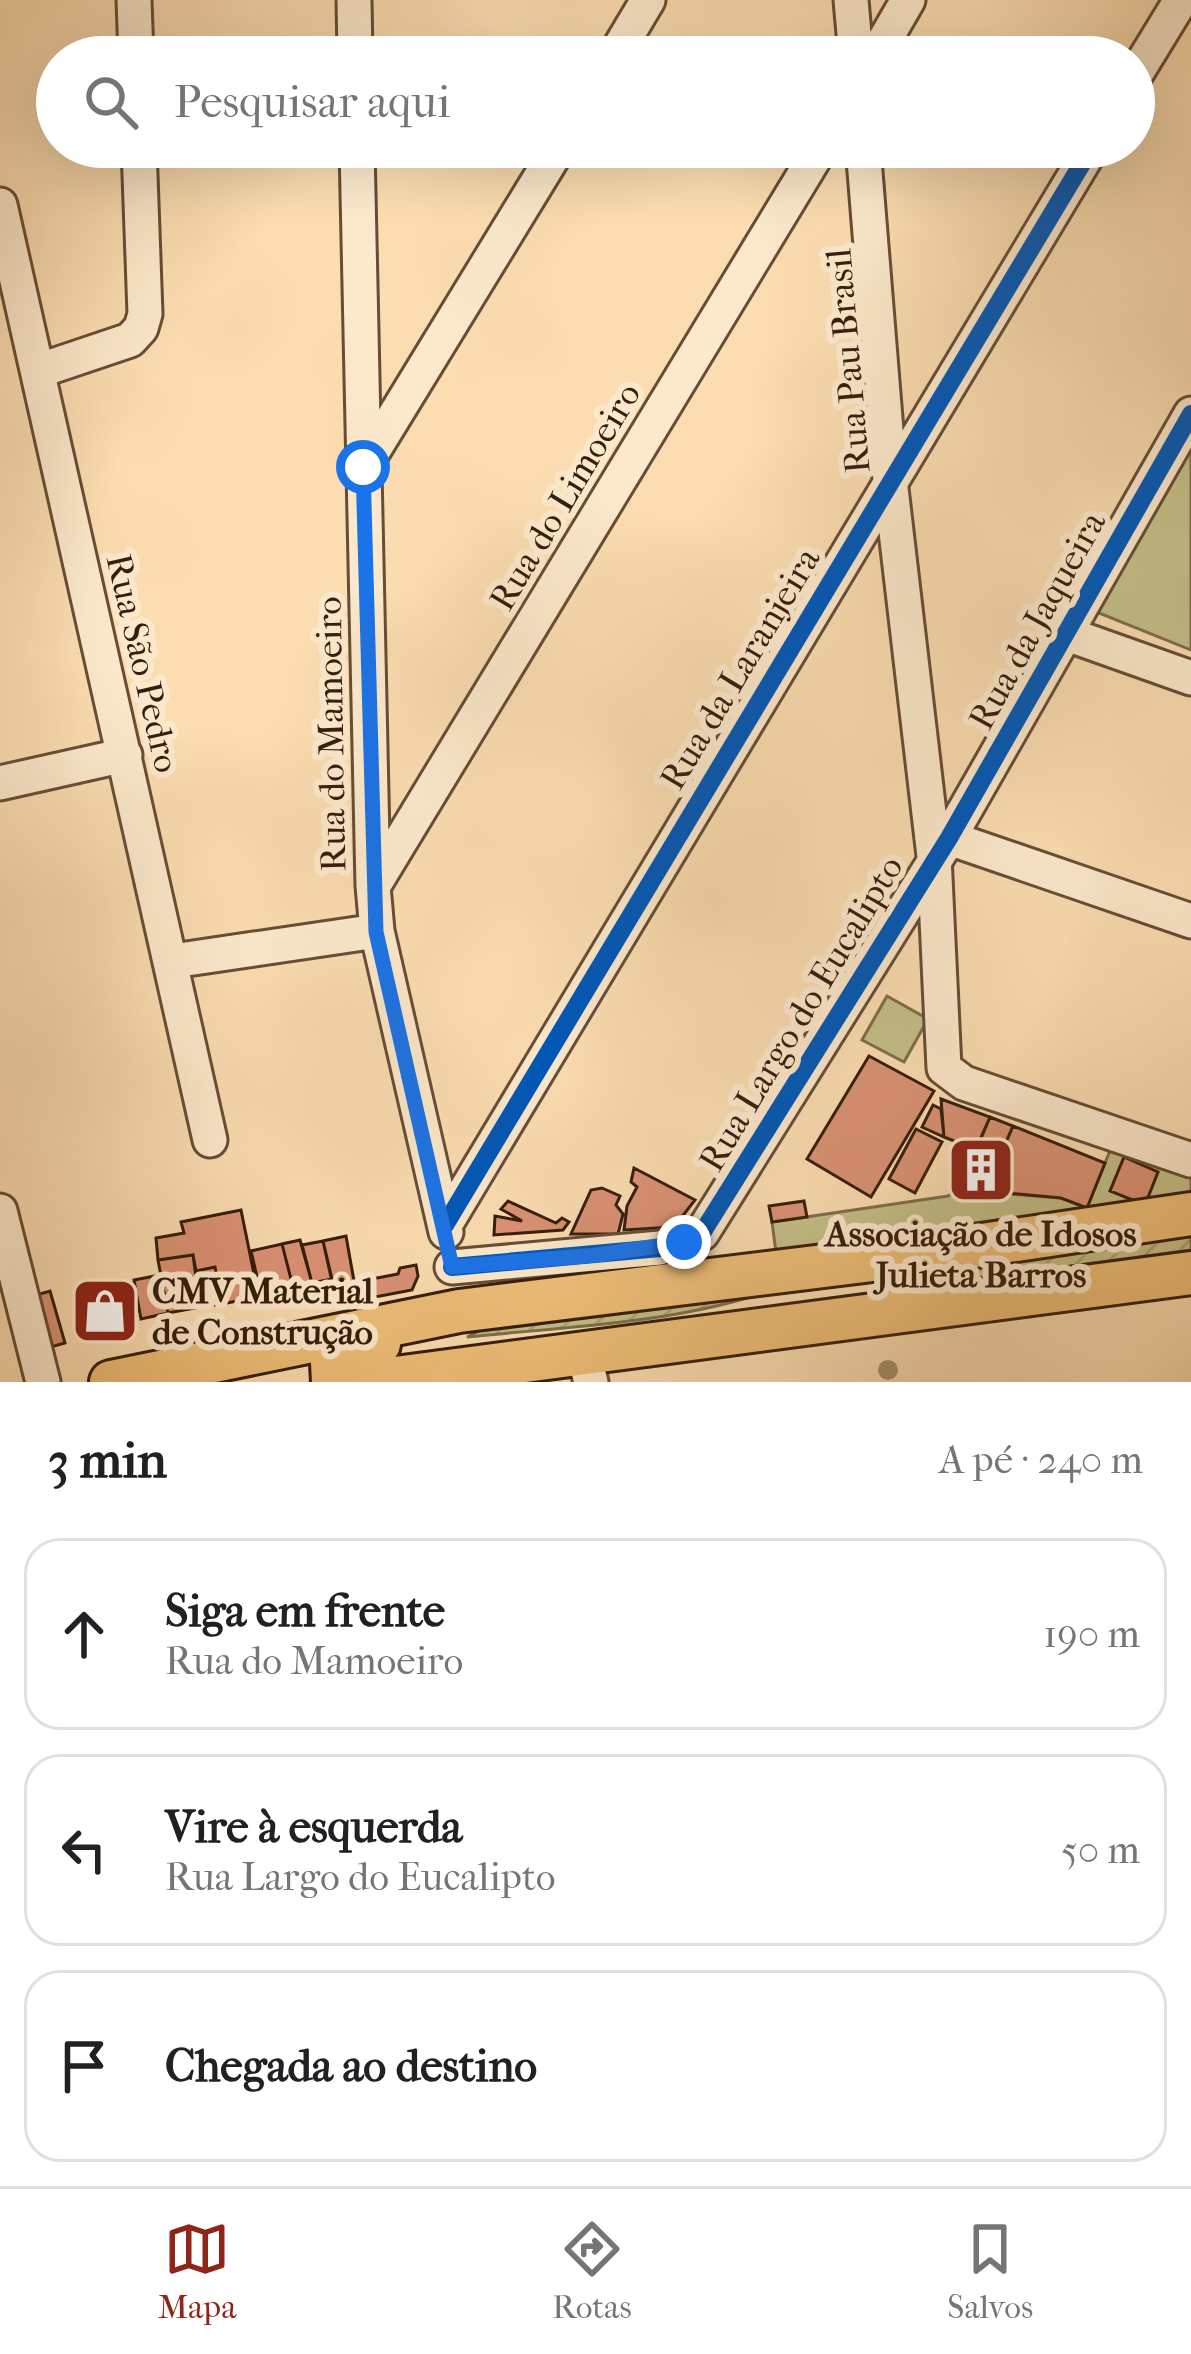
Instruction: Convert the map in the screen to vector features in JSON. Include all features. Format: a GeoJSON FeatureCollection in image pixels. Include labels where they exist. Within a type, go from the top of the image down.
{"type":"FeatureCollection","features":[{"type":"Feature","properties":{"kind":"main road"},"geometry":{"type":"LineString","coordinates":[[111,1382],[459,1311],[921,1254],[1191,1214]]}},
{"type":"Feature","properties":{"kind":"main road"},"geometry":{"type":"LineString","coordinates":[[730,1332],[781,1303],[898,1286],[917,1275],[921,1254]]}},
{"type":"Feature","properties":{"kind":"main road"},"geometry":{"type":"LineString","coordinates":[[365,1382],[587,1367],[730,1332],[1191,1273]]}},
{"type":"Feature","properties":{"kind":"main road"},"geometry":{"type":"LineString","coordinates":[[333,1382],[332,1363],[337,1355],[476,1325],[529,1301]]}},
{"type":"Feature","properties":{"kind":"street"},"geometry":{"type":"LineString","coordinates":[[134,0],[135,36]]}},
{"type":"Feature","properties":{"kind":"street"},"geometry":{"type":"LineString","coordinates":[[355,0],[355,36]]}},
{"type":"Feature","properties":{"kind":"street"},"geometry":{"type":"LineString","coordinates":[[360,36],[377,0]]}},
{"type":"Feature","properties":{"kind":"street"},"geometry":{"type":"LineString","coordinates":[[627,36],[648,0]]}},
{"type":"Feature","properties":{"kind":"street"},"geometry":{"type":"LineString","coordinates":[[851,0],[854,36]]}},
{"type":"Feature","properties":{"kind":"street"},"geometry":{"type":"LineString","coordinates":[[887,36],[908,0]]}},
{"type":"Feature","properties":{"kind":"street"},"geometry":{"type":"LineString","coordinates":[[1155,43],[1181,0]]}},
{"type":"Feature","properties":{"kind":"street"},"geometry":{"type":"LineString","coordinates":[[38,371],[130,340],[141,328],[145,314],[140,168]]}},
{"type":"Feature","properties":{"kind":"street","name":"Rua do Mamoeiro"},"geometry":{"type":"LineString","coordinates":[[357,168],[376,932],[445,1225],[459,1311]]}},
{"type":"Feature","properties":{"kind":"street"},"geometry":{"type":"LineString","coordinates":[[363,467],[546,168]]}},
{"type":"Feature","properties":{"kind":"street","name":"Rua do Limoeiro"},"geometry":{"type":"LineString","coordinates":[[373,886],[808,168]]}},
{"type":"Feature","properties":{"kind":"street","name":"Rua Pau Brasil"},"geometry":{"type":"LineString","coordinates":[[865,168],[890,480],[942,847]]}},
{"type":"Feature","properties":{"kind":"street","name":"Rua da Laranjeira"},"geometry":{"type":"LineString","coordinates":[[445,1225],[1079,168]]}},
{"type":"Feature","properties":{"kind":"street","name":"Rua São Pedro"},"geometry":{"type":"LineString","coordinates":[[0,205],[210,1140]]}},
{"type":"Feature","properties":{"kind":"street","name":"Rua da Jaqueira"},"geometry":{"type":"LineString","coordinates":[[942,847],[1191,413]]}},
{"type":"Feature","properties":{"kind":"street"},"geometry":{"type":"LineString","coordinates":[[1067,634],[1191,678]]}},
{"type":"Feature","properties":{"kind":"street"},"geometry":{"type":"LineString","coordinates":[[0,784],[125,755]]}},
{"type":"Feature","properties":{"kind":"street"},"geometry":{"type":"LineString","coordinates":[[942,847],[1191,921]]}},
{"type":"Feature","properties":{"kind":"street","name":"Rua Largo do Eucalipto"},"geometry":{"type":"LineString","coordinates":[[942,847],[944,1068],[964,1083],[1191,1160]]}},
{"type":"Feature","properties":{"kind":"street","name":"Rua Largo do Eucalipto"},"geometry":{"type":"LineString","coordinates":[[452,1267],[660,1248],[702,1233],[942,847]]}},
{"type":"Feature","properties":{"kind":"street"},"geometry":{"type":"LineString","coordinates":[[172,961],[376,932]]}},
{"type":"Feature","properties":{"kind":"street"},"geometry":{"type":"LineString","coordinates":[[0,1211],[43,1382]]}},
{"type":"Feature","properties":{"kind":"shaded area"},"geometry":{"type":"Polygon","coordinates":[[[1191,443],[1191,650],[1089,609],[1191,443]]]}},
{"type":"Feature","properties":{"kind":"shaded area"},"geometry":{"type":"Polygon","coordinates":[[[887,996],[928,1019],[904,1062],[862,1040],[887,996]]]}},
{"type":"Feature","properties":{"kind":"shaded area"},"geometry":{"type":"Polygon","coordinates":[[[1114,1141],[1191,1166],[1191,1201],[777,1260],[772,1222],[948,1196],[958,1190],[1061,1198],[1087,1207],[1114,1141]]]}},
{"type":"Feature","properties":{"kind":"shaded area"},"geometry":{"type":"Polygon","coordinates":[[[1191,1227],[1191,1250],[944,1283],[941,1260],[1191,1227]]]}},
{"type":"Feature","properties":{"kind":"shaded area"},"geometry":{"type":"Polygon","coordinates":[[[757,1295],[650,1318],[467,1337],[493,1324],[757,1295]]]}},
{"type":"Feature","properties":{"kind":"building"},"geometry":{"type":"Polygon","coordinates":[[[869,1056],[934,1091],[871,1197],[807,1159],[869,1056]]]}},
{"type":"Feature","properties":{"kind":"building"},"geometry":{"type":"Polygon","coordinates":[[[941,1099],[990,1117],[976,1150],[944,1137],[941,1099]]]}},
{"type":"Feature","properties":{"kind":"building"},"geometry":{"type":"Polygon","coordinates":[[[933,1105],[941,1109],[944,1137],[922,1127],[933,1105]]]}},
{"type":"Feature","properties":{"kind":"building","name":"Associação de Idosos Julieta Barros"},"geometry":{"type":"Polygon","coordinates":[[[990,1117],[1013,1126],[985,1191],[958,1190],[990,1117]]]}},
{"type":"Feature","properties":{"kind":"building"},"geometry":{"type":"Polygon","coordinates":[[[1013,1126],[1105,1163],[1087,1208],[1061,1198],[985,1191],[1013,1126]]]}},
{"type":"Feature","properties":{"kind":"building"},"geometry":{"type":"Polygon","coordinates":[[[916,1129],[942,1142],[915,1193],[889,1179],[916,1129]]]}},
{"type":"Feature","properties":{"kind":"building"},"geometry":{"type":"Polygon","coordinates":[[[1124,1157],[1158,1172],[1145,1205],[1110,1191],[1124,1157]]]}},
{"type":"Feature","properties":{"kind":"building"},"geometry":{"type":"Polygon","coordinates":[[[634,1168],[695,1200],[674,1227],[624,1230],[627,1206],[637,1187],[631,1182],[634,1168]]]}},
{"type":"Feature","properties":{"kind":"building"},"geometry":{"type":"Polygon","coordinates":[[[602,1188],[620,1196],[616,1205],[623,1214],[618,1234],[571,1234],[591,1190],[602,1188]]]}},
{"type":"Feature","properties":{"kind":"building"},"geometry":{"type":"Polygon","coordinates":[[[508,1201],[556,1223],[562,1218],[569,1222],[563,1230],[494,1235],[495,1216],[522,1221],[501,1209],[508,1201]]]}},
{"type":"Feature","properties":{"kind":"building"},"geometry":{"type":"Polygon","coordinates":[[[804,1201],[807,1217],[772,1222],[769,1206],[804,1201]]]}},
{"type":"Feature","properties":{"kind":"building"},"geometry":{"type":"Polygon","coordinates":[[[241,1210],[254,1274],[242,1277],[247,1299],[222,1304],[215,1267],[196,1271],[193,1255],[158,1260],[156,1238],[184,1233],[181,1222],[241,1210]]]}},
{"type":"Feature","properties":{"kind":"building"},"geometry":{"type":"Polygon","coordinates":[[[346,1236],[354,1281],[333,1286],[323,1241],[346,1236]]]}},
{"type":"Feature","properties":{"kind":"building"},"geometry":{"type":"Polygon","coordinates":[[[300,1240],[312,1283],[293,1287],[282,1244],[300,1240]]]}},
{"type":"Feature","properties":{"kind":"building"},"geometry":{"type":"Polygon","coordinates":[[[323,1241],[332,1279],[312,1283],[302,1245],[323,1241]]]}},
{"type":"Feature","properties":{"kind":"building"},"geometry":{"type":"Polygon","coordinates":[[[282,1244],[293,1287],[261,1294],[251,1251],[282,1244]]]}},
{"type":"Feature","properties":{"kind":"building"},"geometry":{"type":"Polygon","coordinates":[[[193,1255],[200,1307],[168,1313],[158,1260],[193,1255]]]}},
{"type":"Feature","properties":{"kind":"building"},"geometry":{"type":"Polygon","coordinates":[[[416,1265],[418,1276],[412,1290],[375,1297],[372,1279],[416,1265]]]}},
{"type":"Feature","properties":{"kind":"building"},"geometry":{"type":"Polygon","coordinates":[[[215,1267],[222,1304],[200,1307],[196,1271],[215,1267]]]}},
{"type":"Feature","properties":{"kind":"building"},"geometry":{"type":"Polygon","coordinates":[[[160,1275],[168,1313],[141,1319],[134,1280],[160,1275]]]}},
{"type":"Feature","properties":{"kind":"building","name":"CMV Material de Construção"},"geometry":{"type":"Polygon","coordinates":[[[117,1283],[131,1328],[93,1339],[80,1293],[117,1283]]]}},
{"type":"Feature","properties":{"kind":"building"},"geometry":{"type":"Polygon","coordinates":[[[50,1291],[65,1343],[44,1349],[29,1297],[50,1291]]]}},
{"type":"Feature","properties":{"kind":"cycle path"},"geometry":{"type":"LineString","coordinates":[[445,1225],[1079,168]]}},
{"type":"Feature","properties":{"kind":"cycle path"},"geometry":{"type":"LineString","coordinates":[[452,1267],[660,1248],[702,1233],[949,838],[1191,414]]}},
{"type":"Feature","properties":{"kind":"place","name":"Associação de Idosos Julieta Barros"},"geometry":{"type":"Point","coordinates":[981,1170]}},
{"type":"Feature","properties":{"kind":"place","name":"CMV Material de Construção"},"geometry":{"type":"Point","coordinates":[105,1311]}},
{"type":"Feature","properties":{"kind":"route"},"geometry":{"type":"LineString","coordinates":[[363,467],[376,932],[452,1267],[597,1255],[684,1242]]}}]}
